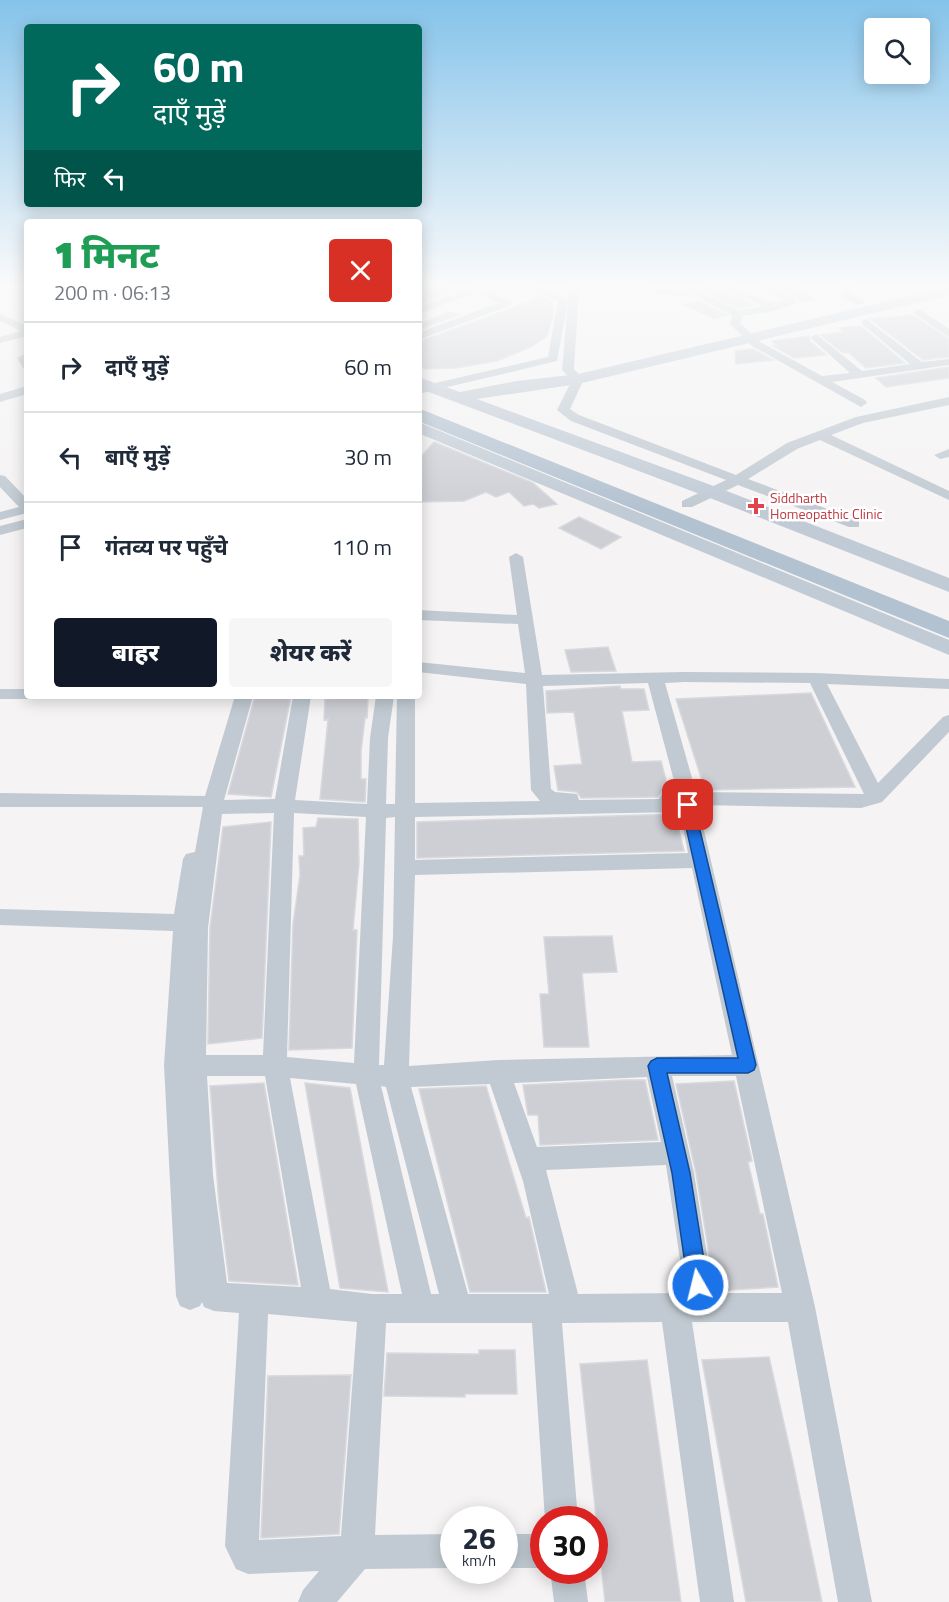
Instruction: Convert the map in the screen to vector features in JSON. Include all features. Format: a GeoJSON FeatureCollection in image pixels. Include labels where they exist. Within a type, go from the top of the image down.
{"type":"FeatureCollection","features":[{"type":"Feature","properties":{"kind":"main road"},"geometry":{"type":"LineString","coordinates":[[423,406],[687,504],[949,609]]}},
{"type":"Feature","properties":{"kind":"main road"},"geometry":{"type":"LineString","coordinates":[[423,406],[657,519],[949,630]]}},
{"type":"Feature","properties":{"kind":"street"},"geometry":{"type":"LineString","coordinates":[[423,406],[551,360]]}},
{"type":"Feature","properties":{"kind":"street"},"geometry":{"type":"LineString","coordinates":[[573,360],[573,374],[562,410],[575,418],[854,524]]}},
{"type":"Feature","properties":{"kind":"street"},"geometry":{"type":"LineString","coordinates":[[423,406],[573,374],[626,360]]}},
{"type":"Feature","properties":{"kind":"street"},"geometry":{"type":"LineString","coordinates":[[784,360],[793,367],[822,380],[861,403]]}},
{"type":"Feature","properties":{"kind":"street"},"geometry":{"type":"LineString","coordinates":[[843,360],[861,375]]}},
{"type":"Feature","properties":{"kind":"street"},"geometry":{"type":"LineString","coordinates":[[911,360],[919,366]]}},
{"type":"Feature","properties":{"kind":"street"},"geometry":{"type":"LineString","coordinates":[[822,380],[949,362]]}},
{"type":"Feature","properties":{"kind":"street"},"geometry":{"type":"LineString","coordinates":[[0,398],[24,391]]}},
{"type":"Feature","properties":{"kind":"street"},"geometry":{"type":"LineString","coordinates":[[462,397],[712,492],[949,586]]}},
{"type":"Feature","properties":{"kind":"street"},"geometry":{"type":"LineString","coordinates":[[687,504],[737,480],[792,446],[860,420],[949,401]]}},
{"type":"Feature","properties":{"kind":"street"},"geometry":{"type":"LineString","coordinates":[[820,435],[949,496]]}},
{"type":"Feature","properties":{"kind":"street"},"geometry":{"type":"LineString","coordinates":[[0,479],[24,505]]}},
{"type":"Feature","properties":{"kind":"street"},"geometry":{"type":"LineString","coordinates":[[0,516],[24,509]]}},
{"type":"Feature","properties":{"kind":"street"},"geometry":{"type":"LineString","coordinates":[[657,519],[949,648]]}},
{"type":"Feature","properties":{"kind":"street"},"geometry":{"type":"LineString","coordinates":[[0,531],[24,524]]}},
{"type":"Feature","properties":{"kind":"street"},"geometry":{"type":"LineString","coordinates":[[516,557],[534,679],[541,790],[544,795],[552,799],[688,798],[861,801],[874,797],[949,721]]}},
{"type":"Feature","properties":{"kind":"street"},"geometry":{"type":"LineString","coordinates":[[422,615],[525,620]]}},
{"type":"Feature","properties":{"kind":"street"},"geometry":{"type":"LineString","coordinates":[[422,667],[534,679],[816,678],[880,679],[949,684]]}},
{"type":"Feature","properties":{"kind":"street"},"geometry":{"type":"LineString","coordinates":[[655,678],[688,798]]}},
{"type":"Feature","properties":{"kind":"street"},"geometry":{"type":"LineString","coordinates":[[816,678],[874,797]]}},
{"type":"Feature","properties":{"kind":"street"},"geometry":{"type":"LineString","coordinates":[[0,694],[24,694]]}},
{"type":"Feature","properties":{"kind":"street"},"geometry":{"type":"LineString","coordinates":[[190,1296],[176,1065],[184,923],[207,804],[232,699]]}},
{"type":"Feature","properties":{"kind":"street"},"geometry":{"type":"LineString","coordinates":[[243,699],[207,804],[198,924],[193,1065],[214,1297],[318,1302],[372,1309],[800,1307]]}},
{"type":"Feature","properties":{"kind":"street"},"geometry":{"type":"LineString","coordinates":[[302,699],[284,806],[275,1066],[318,1302]]}},
{"type":"Feature","properties":{"kind":"street"},"geometry":{"type":"LineString","coordinates":[[385,699],[379,738],[366,1075],[420,1308]]}},
{"type":"Feature","properties":{"kind":"street"},"geometry":{"type":"LineString","coordinates":[[406,699],[403,810],[404,938],[396,1077],[457,1307]]}},
{"type":"Feature","properties":{"kind":"street"},"geometry":{"type":"LineString","coordinates":[[379,738],[404,737]]}},
{"type":"Feature","properties":{"kind":"street"},"geometry":{"type":"LineString","coordinates":[[0,800],[284,806],[376,811],[688,805],[748,1065],[800,1307],[855,1602]]}},
{"type":"Feature","properties":{"kind":"street"},"geometry":{"type":"LineString","coordinates":[[404,868],[701,860]]}},
{"type":"Feature","properties":{"kind":"street"},"geometry":{"type":"LineString","coordinates":[[0,917],[184,923]]}},
{"type":"Feature","properties":{"kind":"street"},"geometry":{"type":"LineString","coordinates":[[371,937],[404,938]]}},
{"type":"Feature","properties":{"kind":"street"},"geometry":{"type":"LineString","coordinates":[[193,1065],[275,1066],[396,1077],[498,1071],[748,1065]]}},
{"type":"Feature","properties":{"kind":"street"},"geometry":{"type":"LineString","coordinates":[[657,1066],[676,1154],[688,1307],[717,1602]]}},
{"type":"Feature","properties":{"kind":"street"},"geometry":{"type":"LineString","coordinates":[[498,1071],[528,1159],[556,1308],[562,1506]]}},
{"type":"Feature","properties":{"kind":"street"},"geometry":{"type":"LineString","coordinates":[[528,1159],[676,1154]]}},
{"type":"Feature","properties":{"kind":"street"},"geometry":{"type":"LineString","coordinates":[[254,1300],[242,1546],[244,1553],[248,1557],[357,1551],[440,1551]]}},
{"type":"Feature","properties":{"kind":"street"},"geometry":{"type":"LineString","coordinates":[[315,1602],[357,1551],[372,1309]]}},
{"type":"Feature","properties":{"kind":"street"},"geometry":{"type":"LineString","coordinates":[[569,1584],[571,1602]]}},
{"type":"Feature","properties":{"kind":"building"},"geometry":{"type":"Polygon","coordinates":[[[422,360],[500,360],[456,368],[422,367],[422,360]]]}},
{"type":"Feature","properties":{"kind":"building"},"geometry":{"type":"Polygon","coordinates":[[[736,360],[773,360],[736,364],[736,360]]]}},
{"type":"Feature","properties":{"kind":"building"},"geometry":{"type":"Polygon","coordinates":[[[857,360],[901,360],[905,363],[866,368],[857,360]]]}},
{"type":"Feature","properties":{"kind":"building"},"geometry":{"type":"Polygon","coordinates":[[[949,367],[949,378],[886,387],[876,378],[949,367]]]}},
{"type":"Feature","properties":{"kind":"building"},"geometry":{"type":"Polygon","coordinates":[[[434,442],[533,483],[557,504],[539,508],[533,504],[524,506],[509,492],[496,497],[486,492],[464,501],[422,502],[422,456],[434,442]]]}},
{"type":"Feature","properties":{"kind":"building"},"geometry":{"type":"Polygon","coordinates":[[[579,517],[621,537],[601,549],[559,528],[579,517]]]}},
{"type":"Feature","properties":{"kind":"building"},"geometry":{"type":"Polygon","coordinates":[[[608,647],[616,671],[571,672],[565,650],[608,647]]]}},
{"type":"Feature","properties":{"kind":"building"},"geometry":{"type":"Polygon","coordinates":[[[620,686],[621,689],[644,689],[649,710],[622,711],[632,762],[661,761],[669,791],[662,792],[658,797],[581,798],[577,792],[558,790],[554,766],[582,764],[574,712],[547,713],[546,691],[620,686]]]}},
{"type":"Feature","properties":{"kind":"building"},"geometry":{"type":"Polygon","coordinates":[[[811,693],[855,787],[705,790],[676,699],[811,693]]]}},
{"type":"Feature","properties":{"kind":"building"},"geometry":{"type":"Polygon","coordinates":[[[254,699],[290,699],[271,797],[228,794],[254,699]]]}},
{"type":"Feature","properties":{"kind":"building"},"geometry":{"type":"Polygon","coordinates":[[[325,699],[368,699],[361,751],[361,779],[366,779],[365,802],[320,799],[328,719],[324,720],[325,699]]]}},
{"type":"Feature","properties":{"kind":"building"},"geometry":{"type":"Polygon","coordinates":[[[675,814],[684,851],[417,858],[417,822],[675,814]]]}},
{"type":"Feature","properties":{"kind":"building"},"geometry":{"type":"Polygon","coordinates":[[[318,818],[358,819],[359,863],[353,930],[357,930],[352,1048],[289,1050],[293,924],[300,875],[299,856],[304,856],[303,828],[316,827],[318,818]]]}},
{"type":"Feature","properties":{"kind":"building"},"geometry":{"type":"Polygon","coordinates":[[[271,822],[262,1038],[208,1044],[210,928],[223,827],[271,822]]]}},
{"type":"Feature","properties":{"kind":"building"},"geometry":{"type":"Polygon","coordinates":[[[612,936],[617,972],[582,973],[589,1047],[544,1047],[540,994],[549,994],[544,937],[612,936]]]}},
{"type":"Feature","properties":{"kind":"building"},"geometry":{"type":"Polygon","coordinates":[[[645,1080],[658,1140],[540,1145],[538,1115],[528,1115],[523,1085],[645,1080]]]}},
{"type":"Feature","properties":{"kind":"building"},"geometry":{"type":"Polygon","coordinates":[[[734,1081],[752,1161],[748,1162],[760,1214],[763,1214],[778,1287],[715,1291],[696,1173],[676,1084],[734,1081]]]}},
{"type":"Feature","properties":{"kind":"building"},"geometry":{"type":"Polygon","coordinates":[[[264,1083],[298,1285],[229,1281],[219,1203],[210,1086],[264,1083]]]}},
{"type":"Feature","properties":{"kind":"building"},"geometry":{"type":"Polygon","coordinates":[[[305,1083],[350,1088],[388,1292],[340,1288],[305,1083]]]}},
{"type":"Feature","properties":{"kind":"building"},"geometry":{"type":"Polygon","coordinates":[[[486,1086],[526,1218],[529,1217],[546,1292],[470,1292],[419,1089],[486,1086]]]}},
{"type":"Feature","properties":{"kind":"building"},"geometry":{"type":"Polygon","coordinates":[[[479,1350],[515,1350],[517,1394],[465,1394],[465,1397],[384,1396],[387,1353],[479,1354],[479,1350]]]}},
{"type":"Feature","properties":{"kind":"building"},"geometry":{"type":"Polygon","coordinates":[[[769,1357],[822,1602],[746,1602],[702,1360],[769,1357]]]}},
{"type":"Feature","properties":{"kind":"building"},"geometry":{"type":"Polygon","coordinates":[[[647,1360],[681,1602],[605,1602],[603,1584],[608,1584],[608,1506],[595,1506],[580,1364],[647,1360]]]}},
{"type":"Feature","properties":{"kind":"building"},"geometry":{"type":"Polygon","coordinates":[[[351,1375],[339,1534],[261,1538],[268,1376],[351,1375]]]}},
{"type":"Feature","properties":{"kind":"place","name":"Siddharth Homeopathic Clinic"},"geometry":{"type":"Point","coordinates":[756,506]}},
{"type":"Feature","properties":{"kind":"route"},"geometry":{"type":"LineString","coordinates":[[688,805],[748,1065],[657,1066],[681,1173],[698,1285]]}}]}
